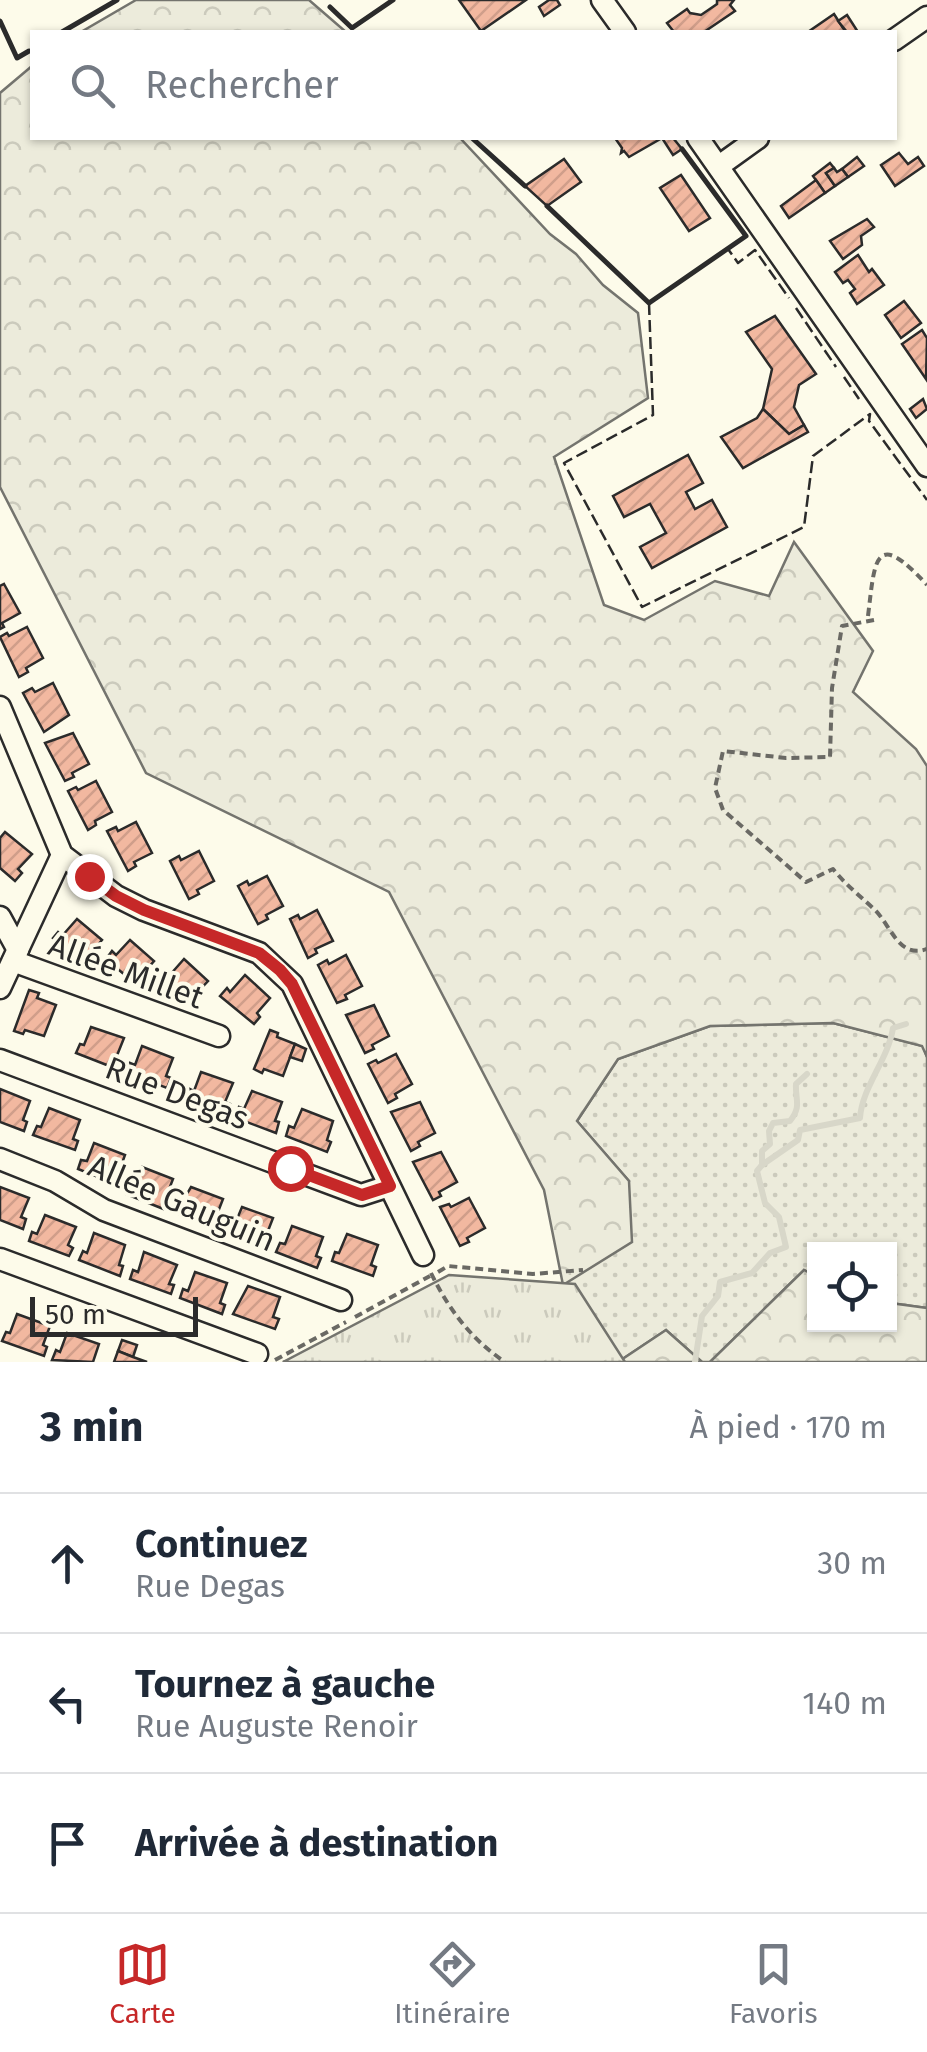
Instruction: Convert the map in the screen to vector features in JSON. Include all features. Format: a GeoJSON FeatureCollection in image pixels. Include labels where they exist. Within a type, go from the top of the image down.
{"type":"FeatureCollection","features":[{"type":"Feature","properties":{"kind":"street"},"geometry":{"type":"LineString","coordinates":[[602,0],[623,30]]}},
{"type":"Feature","properties":{"kind":"street"},"geometry":{"type":"LineString","coordinates":[[897,38],[927,17]]}},
{"type":"Feature","properties":{"kind":"street"},"geometry":{"type":"LineString","coordinates":[[700,140],[927,466]]}},
{"type":"Feature","properties":{"kind":"street"},"geometry":{"type":"LineString","coordinates":[[719,166],[755,140]]}},
{"type":"Feature","properties":{"kind":"street"},"geometry":{"type":"LineString","coordinates":[[0,708],[62,856],[116,896],[144,910],[259,953],[292,984],[423,1255]]}},
{"type":"Feature","properties":{"kind":"street"},"geometry":{"type":"LineString","coordinates":[[0,988],[62,856]]}},
{"type":"Feature","properties":{"kind":"street"},"geometry":{"type":"LineString","coordinates":[[0,917],[15,956]]}},
{"type":"Feature","properties":{"kind":"street","name":"Allée Millet"},"geometry":{"type":"LineString","coordinates":[[15,956],[220,1036]]}},
{"type":"Feature","properties":{"kind":"street","name":"Rue Degas"},"geometry":{"type":"LineString","coordinates":[[0,1060],[362,1195],[390,1186]]}},
{"type":"Feature","properties":{"kind":"street","name":"Allée Gauguin"},"geometry":{"type":"LineString","coordinates":[[0,1159],[55,1181],[104,1210],[341,1300]]}},
{"type":"Feature","properties":{"kind":"street"},"geometry":{"type":"LineString","coordinates":[[0,1259],[264,1358]]}},
{"type":"Feature","properties":{"kind":"path"},"geometry":{"type":"LineString","coordinates":[[927,586],[896,555],[887,552],[875,562],[871,618],[842,626],[832,688],[830,757],[786,758],[724,750],[715,788],[723,810],[806,882],[833,869],[851,892],[876,911],[894,938],[908,950],[927,950]]}},
{"type":"Feature","properties":{"kind":"path"},"geometry":{"type":"LineString","coordinates":[[264,1358],[448,1266],[533,1274],[583,1270]]}},
{"type":"Feature","properties":{"kind":"path"},"geometry":{"type":"LineString","coordinates":[[432,1275],[446,1303],[475,1340],[504,1362]]}},
{"type":"Feature","properties":{"kind":"green space"},"geometry":{"type":"Polygon","coordinates":[[[136,0],[309,0],[344,30],[84,30],[136,0]]]}},
{"type":"Feature","properties":{"kind":"green space"},"geometry":{"type":"Polygon","coordinates":[[[30,68],[30,140],[462,140],[550,234],[638,313],[648,398],[554,457],[604,605],[644,620],[715,581],[769,596],[794,542],[873,651],[853,692],[916,749],[927,766],[927,1057],[922,1046],[833,1023],[710,1026],[618,1059],[577,1121],[629,1181],[632,1242],[563,1285],[544,1190],[389,892],[146,773],[0,487],[0,93],[30,68]]]}},
{"type":"Feature","properties":{"kind":"green space"},"geometry":{"type":"Polygon","coordinates":[[[833,1023],[923,1046],[927,1057],[927,1308],[897,1304],[897,1242],[807,1242],[807,1272],[804,1270],[710,1362],[702,1362],[666,1330],[618,1362],[283,1362],[563,1285],[629,1181],[577,1121],[618,1059],[710,1026],[833,1023]]]}},
{"type":"Feature","properties":{"kind":"green space"},"geometry":{"type":"Polygon","coordinates":[[[804,1270],[807,1332],[897,1332],[897,1304],[927,1308],[927,1362],[710,1362],[804,1270]]]}},
{"type":"Feature","properties":{"kind":"green space"},"geometry":{"type":"Polygon","coordinates":[[[449,1275],[575,1284],[625,1362],[283,1362],[449,1275]]]}},
{"type":"Feature","properties":{"kind":"green space"},"geometry":{"type":"Polygon","coordinates":[[[666,1330],[702,1362],[618,1362],[666,1330]]]}},
{"type":"Feature","properties":{"kind":"building"},"geometry":{"type":"Polygon","coordinates":[[[459,0],[526,0],[482,30],[459,0]]]}},
{"type":"Feature","properties":{"kind":"building"},"geometry":{"type":"Polygon","coordinates":[[[557,0],[560,5],[544,16],[539,7],[557,0]]]}},
{"type":"Feature","properties":{"kind":"building"},"geometry":{"type":"Polygon","coordinates":[[[717,0],[734,0],[730,5],[735,11],[707,30],[672,30],[667,23],[687,9],[701,15],[717,0]]]}},
{"type":"Feature","properties":{"kind":"building"},"geometry":{"type":"Polygon","coordinates":[[[834,14],[844,30],[811,30],[834,14]]]}},
{"type":"Feature","properties":{"kind":"building"},"geometry":{"type":"Polygon","coordinates":[[[847,15],[857,30],[845,30],[838,21],[847,15]]]}},
{"type":"Feature","properties":{"kind":"building"},"geometry":{"type":"Polygon","coordinates":[[[616,140],[659,140],[629,157],[624,151],[621,153],[616,140]]]}},
{"type":"Feature","properties":{"kind":"building"},"geometry":{"type":"Polygon","coordinates":[[[663,140],[675,140],[682,149],[673,155],[663,140]]]}},
{"type":"Feature","properties":{"kind":"building"},"geometry":{"type":"Polygon","coordinates":[[[899,153],[908,164],[918,157],[924,166],[895,186],[881,165],[899,153]]]}},
{"type":"Feature","properties":{"kind":"building"},"geometry":{"type":"Polygon","coordinates":[[[857,157],[864,166],[848,177],[842,169],[857,157]]]}},
{"type":"Feature","properties":{"kind":"building"},"geometry":{"type":"Polygon","coordinates":[[[564,159],[581,182],[547,206],[525,186],[564,159]]]}},
{"type":"Feature","properties":{"kind":"building"},"geometry":{"type":"Polygon","coordinates":[[[830,163],[834,168],[826,173],[835,186],[825,193],[813,176],[830,163]]]}},
{"type":"Feature","properties":{"kind":"building"},"geometry":{"type":"Polygon","coordinates":[[[834,168],[837,172],[842,169],[848,177],[835,186],[826,173],[834,168]]]}},
{"type":"Feature","properties":{"kind":"building"},"geometry":{"type":"Polygon","coordinates":[[[681,175],[710,218],[689,231],[660,188],[681,175]]]}},
{"type":"Feature","properties":{"kind":"building"},"geometry":{"type":"Polygon","coordinates":[[[816,180],[825,193],[789,218],[781,206],[816,180]]]}},
{"type":"Feature","properties":{"kind":"building"},"geometry":{"type":"Polygon","coordinates":[[[867,219],[874,227],[861,236],[862,245],[843,259],[830,241],[867,219]]]}},
{"type":"Feature","properties":{"kind":"building"},"geometry":{"type":"Polygon","coordinates":[[[858,255],[884,285],[857,304],[850,293],[855,289],[848,280],[843,283],[835,272],[858,255]]]}},
{"type":"Feature","properties":{"kind":"building"},"geometry":{"type":"Polygon","coordinates":[[[904,301],[921,323],[901,338],[885,315],[904,301]]]}},
{"type":"Feature","properties":{"kind":"building"},"geometry":{"type":"Polygon","coordinates":[[[775,316],[816,374],[799,385],[794,407],[804,425],[789,434],[763,409],[772,369],[746,332],[775,316]]]}},
{"type":"Feature","properties":{"kind":"building"},"geometry":{"type":"Polygon","coordinates":[[[922,330],[927,338],[926,379],[902,344],[922,330]]]}},
{"type":"Feature","properties":{"kind":"building"},"geometry":{"type":"Polygon","coordinates":[[[923,399],[927,409],[916,418],[910,409],[923,399]]]}},
{"type":"Feature","properties":{"kind":"building"},"geometry":{"type":"Polygon","coordinates":[[[763,409],[789,434],[804,425],[808,432],[743,468],[721,437],[757,418],[763,409]]]}},
{"type":"Feature","properties":{"kind":"building"},"geometry":{"type":"Polygon","coordinates":[[[688,455],[703,483],[686,492],[695,509],[712,500],[727,527],[652,568],[640,547],[666,533],[650,504],[624,517],[613,496],[688,455]]]}},
{"type":"Feature","properties":{"kind":"building"},"geometry":{"type":"Polygon","coordinates":[[[4,584],[20,613],[2,623],[4,627],[0,629],[0,586],[4,584]]]}},
{"type":"Feature","properties":{"kind":"building"},"geometry":{"type":"Polygon","coordinates":[[[27,627],[43,658],[19,677],[0,637],[27,627]]]}},
{"type":"Feature","properties":{"kind":"building"},"geometry":{"type":"Polygon","coordinates":[[[53,683],[69,715],[44,732],[23,693],[53,683]]]}},
{"type":"Feature","properties":{"kind":"building"},"geometry":{"type":"Polygon","coordinates":[[[73,733],[89,764],[65,781],[45,743],[73,733]]]}},
{"type":"Feature","properties":{"kind":"building"},"geometry":{"type":"Polygon","coordinates":[[[96,781],[112,812],[88,830],[68,791],[96,781]]]}},
{"type":"Feature","properties":{"kind":"building"},"geometry":{"type":"Polygon","coordinates":[[[136,822],[152,853],[134,862],[136,866],[128,871],[107,831],[116,827],[118,831],[136,822]]]}},
{"type":"Feature","properties":{"kind":"building"},"geometry":{"type":"Polygon","coordinates":[[[5,832],[32,854],[18,869],[22,873],[15,881],[0,868],[0,838],[5,832]]]}},
{"type":"Feature","properties":{"kind":"building"},"geometry":{"type":"Polygon","coordinates":[[[199,851],[214,881],[189,899],[170,861],[199,851]]]}},
{"type":"Feature","properties":{"kind":"building"},"geometry":{"type":"Polygon","coordinates":[[[267,876],[283,906],[258,924],[238,886],[267,876]]]}},
{"type":"Feature","properties":{"kind":"building"},"geometry":{"type":"Polygon","coordinates":[[[317,910],[333,941],[315,949],[317,953],[308,958],[290,919],[298,915],[300,919],[317,910]]]}},
{"type":"Feature","properties":{"kind":"building"},"geometry":{"type":"Polygon","coordinates":[[[77,919],[102,940],[88,957],[91,960],[86,966],[53,938],[58,932],[62,936],[77,919]]]}},
{"type":"Feature","properties":{"kind":"building"},"geometry":{"type":"Polygon","coordinates":[[[130,940],[154,961],[138,986],[106,959],[112,951],[116,955],[130,940]]]}},
{"type":"Feature","properties":{"kind":"building"},"geometry":{"type":"Polygon","coordinates":[[[346,955],[362,986],[337,1003],[318,965],[346,955]]]}},
{"type":"Feature","properties":{"kind":"building"},"geometry":{"type":"Polygon","coordinates":[[[184,959],[208,981],[194,996],[198,1000],[192,1007],[159,979],[165,972],[169,976],[184,959]]]}},
{"type":"Feature","properties":{"kind":"building"},"geometry":{"type":"Polygon","coordinates":[[[245,975],[270,998],[257,1013],[260,1017],[254,1024],[220,996],[227,988],[230,992],[245,975]]]}},
{"type":"Feature","properties":{"kind":"building"},"geometry":{"type":"Polygon","coordinates":[[[29,990],[39,993],[37,998],[56,1005],[44,1036],[14,1031],[29,990]]]}},
{"type":"Feature","properties":{"kind":"building"},"geometry":{"type":"Polygon","coordinates":[[[374,1005],[389,1036],[365,1053],[346,1015],[374,1005]]]}},
{"type":"Feature","properties":{"kind":"building"},"geometry":{"type":"Polygon","coordinates":[[[91,1027],[124,1038],[116,1058],[120,1059],[117,1069],[76,1053],[91,1027]]]}},
{"type":"Feature","properties":{"kind":"building"},"geometry":{"type":"Polygon","coordinates":[[[270,1030],[295,1044],[283,1076],[254,1069],[270,1030]]]}},
{"type":"Feature","properties":{"kind":"building"},"geometry":{"type":"Polygon","coordinates":[[[295,1044],[306,1049],[302,1061],[290,1057],[295,1044]]]}},
{"type":"Feature","properties":{"kind":"building"},"geometry":{"type":"Polygon","coordinates":[[[142,1046],[173,1058],[166,1076],[171,1078],[167,1088],[127,1073],[130,1063],[135,1065],[142,1046]]]}},
{"type":"Feature","properties":{"kind":"building"},"geometry":{"type":"Polygon","coordinates":[[[396,1054],[412,1084],[388,1103],[368,1064],[396,1054]]]}},
{"type":"Feature","properties":{"kind":"building"},"geometry":{"type":"Polygon","coordinates":[[[201,1072],[233,1083],[225,1102],[230,1104],[226,1114],[187,1099],[201,1072]]]}},
{"type":"Feature","properties":{"kind":"building"},"geometry":{"type":"Polygon","coordinates":[[[0,1089],[30,1101],[23,1120],[27,1122],[24,1131],[0,1122],[0,1089]]]}},
{"type":"Feature","properties":{"kind":"building"},"geometry":{"type":"Polygon","coordinates":[[[252,1091],[282,1102],[275,1121],[279,1122],[276,1133],[236,1118],[239,1107],[244,1109],[252,1091]]]}},
{"type":"Feature","properties":{"kind":"building"},"geometry":{"type":"Polygon","coordinates":[[[420,1102],[435,1133],[411,1151],[391,1112],[420,1102]]]}},
{"type":"Feature","properties":{"kind":"building"},"geometry":{"type":"Polygon","coordinates":[[[49,1108],[80,1120],[73,1139],[78,1141],[75,1150],[33,1135],[49,1108]]]}},
{"type":"Feature","properties":{"kind":"building"},"geometry":{"type":"Polygon","coordinates":[[[302,1109],[333,1121],[327,1152],[286,1136],[302,1109]]]}},
{"type":"Feature","properties":{"kind":"building"},"geometry":{"type":"Polygon","coordinates":[[[94,1143],[125,1155],[118,1185],[78,1169],[81,1160],[87,1161],[94,1143]]]}},
{"type":"Feature","properties":{"kind":"building"},"geometry":{"type":"Polygon","coordinates":[[[441,1152],[457,1182],[433,1200],[413,1162],[441,1152]]]}},
{"type":"Feature","properties":{"kind":"building"},"geometry":{"type":"Polygon","coordinates":[[[142,1167],[173,1179],[166,1210],[126,1194],[142,1167]]]}},
{"type":"Feature","properties":{"kind":"building"},"geometry":{"type":"Polygon","coordinates":[[[0,1187],[29,1198],[21,1217],[26,1219],[23,1229],[0,1220],[0,1187]]]}},
{"type":"Feature","properties":{"kind":"building"},"geometry":{"type":"Polygon","coordinates":[[[191,1187],[223,1199],[216,1229],[176,1213],[191,1187]]]}},
{"type":"Feature","properties":{"kind":"building"},"geometry":{"type":"Polygon","coordinates":[[[469,1198],[485,1228],[460,1246],[440,1207],[451,1207],[469,1198]]]}},
{"type":"Feature","properties":{"kind":"building"},"geometry":{"type":"Polygon","coordinates":[[[242,1207],[273,1218],[266,1236],[271,1238],[267,1249],[226,1233],[242,1207]]]}},
{"type":"Feature","properties":{"kind":"building"},"geometry":{"type":"Polygon","coordinates":[[[45,1215],[76,1227],[68,1245],[73,1248],[69,1256],[29,1241],[32,1232],[37,1234],[45,1215]]]}},
{"type":"Feature","properties":{"kind":"building"},"geometry":{"type":"Polygon","coordinates":[[[292,1226],[323,1237],[316,1256],[321,1258],[317,1268],[276,1252],[280,1243],[285,1244],[292,1226]]]}},
{"type":"Feature","properties":{"kind":"building"},"geometry":{"type":"Polygon","coordinates":[[[94,1233],[125,1245],[120,1276],[79,1260],[83,1251],[87,1253],[94,1233]]]}},
{"type":"Feature","properties":{"kind":"building"},"geometry":{"type":"Polygon","coordinates":[[[347,1234],[378,1245],[371,1265],[376,1267],[373,1276],[332,1261],[347,1234]]]}},
{"type":"Feature","properties":{"kind":"building"},"geometry":{"type":"Polygon","coordinates":[[[144,1252],[177,1265],[169,1284],[174,1285],[171,1294],[130,1279],[133,1270],[138,1272],[144,1252]]]}},
{"type":"Feature","properties":{"kind":"building"},"geometry":{"type":"Polygon","coordinates":[[[195,1272],[227,1283],[220,1303],[225,1305],[222,1314],[180,1298],[183,1289],[188,1291],[195,1272]]]}},
{"type":"Feature","properties":{"kind":"building"},"geometry":{"type":"Polygon","coordinates":[[[248,1286],[280,1297],[273,1317],[279,1319],[275,1329],[233,1314],[248,1286]]]}},
{"type":"Feature","properties":{"kind":"building"},"geometry":{"type":"Polygon","coordinates":[[[17,1314],[50,1326],[43,1345],[47,1347],[44,1356],[2,1341],[6,1332],[10,1333],[17,1314]]]}},
{"type":"Feature","properties":{"kind":"building"},"geometry":{"type":"Polygon","coordinates":[[[67,1333],[99,1344],[93,1362],[52,1360],[56,1350],[60,1352],[67,1333]]]}},
{"type":"Feature","properties":{"kind":"building"},"geometry":{"type":"Polygon","coordinates":[[[122,1340],[137,1345],[133,1357],[118,1351],[122,1340]]]}},
{"type":"Feature","properties":{"kind":"building"},"geometry":{"type":"Polygon","coordinates":[[[118,1351],[133,1357],[147,1362],[114,1362],[118,1351]]]}},
{"type":"Feature","properties":{"kind":"waterway"},"geometry":{"type":"LineString","coordinates":[[762,1165],[798,1140],[800,1130],[860,1118],[865,1095],[893,1028],[906,1024]]}},
{"type":"Feature","properties":{"kind":"waterway"},"geometry":{"type":"LineString","coordinates":[[695,1362],[702,1316],[718,1296],[720,1282],[752,1273],[770,1253],[786,1247],[779,1217],[765,1203],[757,1171],[762,1165],[762,1151],[770,1144],[773,1123],[790,1121],[794,1116],[796,1084],[807,1074]]}},
{"type":"Feature","properties":{"kind":"fence"},"geometry":{"type":"LineString","coordinates":[[746,236],[728,249],[738,263],[755,250],[789,298]]}},
{"type":"Feature","properties":{"kind":"fence"},"geometry":{"type":"LineString","coordinates":[[649,303],[653,415],[564,463],[642,607],[804,527],[813,456],[870,414],[869,421],[927,500]]}},
{"type":"Feature","properties":{"kind":"fence"},"geometry":{"type":"LineString","coordinates":[[796,308],[836,367]]}},
{"type":"Feature","properties":{"kind":"fence"},"geometry":{"type":"LineString","coordinates":[[844,377],[859,399]]}},
{"type":"Feature","properties":{"kind":"wall"},"geometry":{"type":"LineString","coordinates":[[65,30],[117,0]]}},
{"type":"Feature","properties":{"kind":"wall"},"geometry":{"type":"LineString","coordinates":[[330,7],[352,28],[393,0]]}},
{"type":"Feature","properties":{"kind":"wall"},"geometry":{"type":"LineString","coordinates":[[0,21],[17,58],[29,51]]}},
{"type":"Feature","properties":{"kind":"wall"},"geometry":{"type":"LineString","coordinates":[[474,140],[525,186]]}},
{"type":"Feature","properties":{"kind":"wall"},"geometry":{"type":"LineString","coordinates":[[547,206],[649,303],[746,236],[682,149]]}},
{"type":"Feature","properties":{"kind":"route"},"geometry":{"type":"LineString","coordinates":[[89,876],[144,910],[259,953],[292,984],[390,1186],[362,1195],[290,1168]]}}]}
